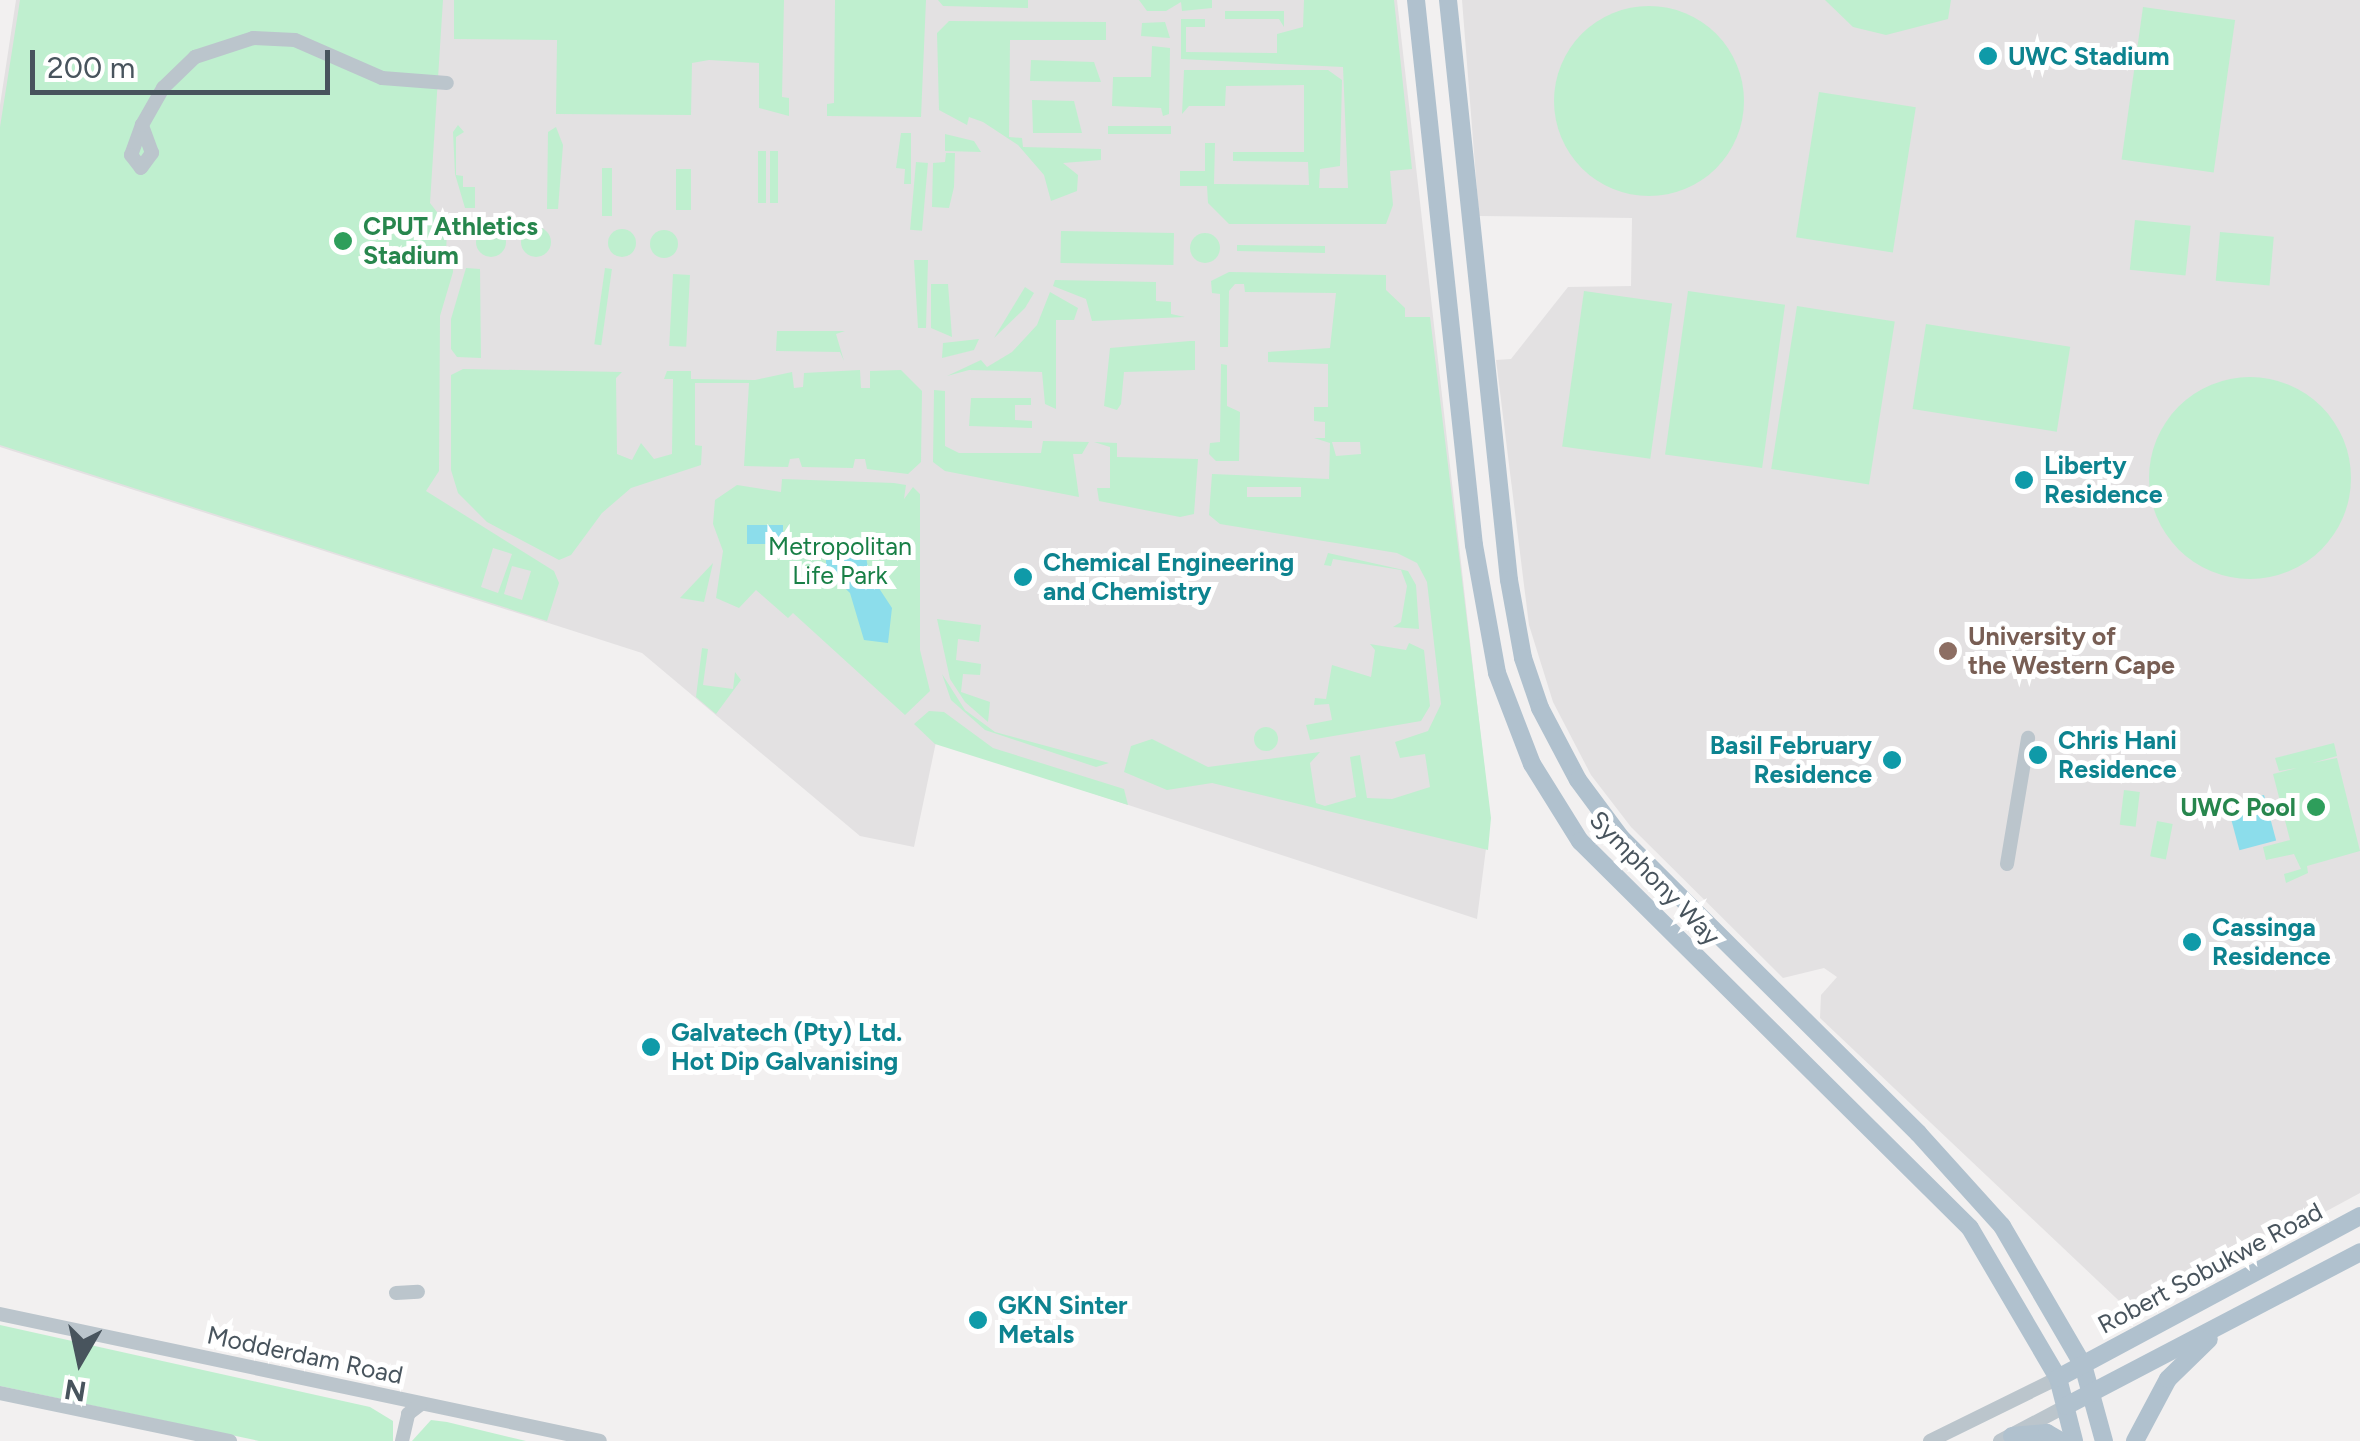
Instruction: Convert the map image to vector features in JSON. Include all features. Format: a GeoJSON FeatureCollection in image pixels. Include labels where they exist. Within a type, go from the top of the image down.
{"type":"FeatureCollection","features":[{"type":"Feature","properties":{"kind":"main road","name":"Symphony Way"},"geometry":{"type":"LineString","coordinates":[[1416,0],[1425,132],[1480,585],[1497,673],[1532,764],[1580,841],[1970,1228],[2058,1378]]}},
{"type":"Feature","properties":{"kind":"main road","name":"Symphony Way"},"geometry":{"type":"LineString","coordinates":[[1448,0],[1511,595],[1522,658],[1550,728],[1622,838],[1994,1216],[2083,1365]]}},
{"type":"Feature","properties":{"kind":"main road","name":"Robert Sobukwe Road"},"geometry":{"type":"LineString","coordinates":[[2058,1378],[2360,1216]]}},
{"type":"Feature","properties":{"kind":"main road"},"geometry":{"type":"LineString","coordinates":[[2066,1406],[2358,1253],[2338,1228]]}},
{"type":"Feature","properties":{"kind":"main road"},"geometry":{"type":"LineString","coordinates":[[2135,1441],[2158,1394],[2184,1362],[2250,1309]]}},
{"type":"Feature","properties":{"kind":"main road","name":"Robert Sobukwe Road"},"geometry":{"type":"LineString","coordinates":[[2083,1365],[2104,1441]]}},
{"type":"Feature","properties":{"kind":"main road"},"geometry":{"type":"LineString","coordinates":[[2058,1378],[2074,1441]]}},
{"type":"Feature","properties":{"kind":"main road"},"geometry":{"type":"LineString","coordinates":[[2006,1438],[2047,1433],[2060,1441]]}},
{"type":"Feature","properties":{"kind":"street"},"geometry":{"type":"LineString","coordinates":[[142,125],[163,88],[195,57],[253,38],[295,40],[382,78],[448,83]]}},
{"type":"Feature","properties":{"kind":"street"},"geometry":{"type":"LineString","coordinates":[[2007,864],[2028,738]]}},
{"type":"Feature","properties":{"kind":"street"},"geometry":{"type":"LineString","coordinates":[[396,1292],[418,1292]]}},
{"type":"Feature","properties":{"kind":"street","name":"Modderdam Road"},"geometry":{"type":"LineString","coordinates":[[0,1314],[600,1441]]}},
{"type":"Feature","properties":{"kind":"street"},"geometry":{"type":"LineString","coordinates":[[1930,1441],[2058,1378]]}},
{"type":"Feature","properties":{"kind":"street"},"geometry":{"type":"LineString","coordinates":[[0,1393],[185,1436],[230,1441]]}},
{"type":"Feature","properties":{"kind":"street"},"geometry":{"type":"LineString","coordinates":[[400,1399],[408,1414]]}},
{"type":"Feature","properties":{"kind":"street"},"geometry":{"type":"LineString","coordinates":[[402,1441],[408,1414],[421,1404]]}},
{"type":"Feature","properties":{"kind":"street"},"geometry":{"type":"LineString","coordinates":[[2006,1438],[2066,1406]]}},
{"type":"Feature","properties":{"kind":"shaded area"},"geometry":{"type":"Polygon","coordinates":[[[16,0],[1397,0],[1490,817],[1477,919],[936,742],[914,847],[860,836],[642,653],[0,447],[0,105],[16,0]]]}},
{"type":"Feature","properties":{"kind":"shaded area","name":"University of the Western Cape"},"geometry":{"type":"Polygon","coordinates":[[[1462,0],[2360,0],[2360,1193],[2134,1315],[1820,1018],[1821,995],[1837,977],[1824,968],[1783,978],[1631,827],[1591,775],[1553,702],[1529,625],[1496,360],[1511,359],[1568,287],[1631,286],[1632,218],[1479,216],[1462,0]]]}},
{"type":"Feature","properties":{"kind":"green space"},"geometry":{"type":"Polygon","coordinates":[[[20,0],[443,0],[430,203],[447,225],[446,257],[453,258],[453,272],[440,316],[439,471],[426,491],[554,571],[559,583],[547,621],[0,445],[0,127],[20,0]],[[493,548],[481,587],[498,593],[512,554],[493,548]],[[512,566],[504,594],[522,600],[531,571],[512,566]]]}},
{"type":"Feature","properties":{"kind":"green space"},"geometry":{"type":"Polygon","coordinates":[[[454,0],[784,0],[782,97],[789,98],[789,116],[759,108],[759,63],[709,60],[692,63],[691,115],[556,114],[557,40],[454,39],[454,0]]]}},
{"type":"Feature","properties":{"kind":"green space"},"geometry":{"type":"Polygon","coordinates":[[[835,0],[926,0],[921,117],[827,116],[827,104],[834,103],[835,0]]]}},
{"type":"Feature","properties":{"kind":"green space"},"geometry":{"type":"Polygon","coordinates":[[[938,0],[1028,0],[1028,8],[943,6],[938,0]]]}},
{"type":"Feature","properties":{"kind":"green space"},"geometry":{"type":"Polygon","coordinates":[[[1139,0],[1212,0],[1212,8],[1182,11],[1181,2],[1166,11],[1147,11],[1139,0]]]}},
{"type":"Feature","properties":{"kind":"green space"},"geometry":{"type":"Polygon","coordinates":[[[1304,0],[1394,0],[1412,169],[1390,171],[1393,205],[1386,224],[1229,224],[1208,203],[1207,186],[1180,186],[1180,171],[1205,171],[1205,143],[1215,143],[1214,184],[1309,185],[1308,162],[1233,161],[1233,152],[1304,152],[1304,85],[1226,86],[1225,106],[1189,106],[1182,114],[1184,70],[1328,70],[1342,80],[1340,166],[1320,169],[1319,188],[1348,188],[1343,67],[1181,59],[1181,19],[1205,19],[1205,27],[1186,27],[1186,52],[1277,53],[1277,34],[1303,27],[1304,0]]]}},
{"type":"Feature","properties":{"kind":"green space"},"geometry":{"type":"Polygon","coordinates":[[[1825,0],[1951,0],[1948,19],[1886,35],[1853,27],[1825,0]]]}},
{"type":"Feature","properties":{"kind":"green space"},"geometry":{"type":"Polygon","coordinates":[[[1649,6],[1685,13],[1716,34],[1737,65],[1744,101],[1737,137],[1716,168],[1685,189],[1649,196],[1613,189],[1582,168],[1561,137],[1554,101],[1561,65],[1582,34],[1613,13],[1649,6]]]}},
{"type":"Feature","properties":{"kind":"green space"},"geometry":{"type":"Polygon","coordinates":[[[2143,7],[2235,20],[2214,172],[2122,160],[2143,7]]]}},
{"type":"Feature","properties":{"kind":"green space"},"geometry":{"type":"Polygon","coordinates":[[[1225,11],[1284,11],[1284,27],[1279,19],[1225,19],[1225,11]]]}},
{"type":"Feature","properties":{"kind":"green space"},"geometry":{"type":"Polygon","coordinates":[[[949,21],[1106,22],[1106,40],[1010,40],[1009,137],[1022,138],[1023,147],[1101,149],[1101,160],[1063,163],[1078,175],[1077,191],[1051,201],[1044,175],[1018,145],[983,122],[969,117],[967,125],[939,110],[937,33],[949,21]]]}},
{"type":"Feature","properties":{"kind":"green space"},"geometry":{"type":"Polygon","coordinates":[[[1165,22],[1170,38],[1141,36],[1142,23],[1165,22]]]}},
{"type":"Feature","properties":{"kind":"green space"},"geometry":{"type":"Polygon","coordinates":[[[1152,46],[1170,48],[1169,114],[1163,116],[1161,108],[1112,106],[1113,77],[1151,77],[1152,46]]]}},
{"type":"Feature","properties":{"kind":"green space"},"geometry":{"type":"Polygon","coordinates":[[[1031,60],[1094,62],[1101,82],[1030,81],[1031,60]]]}},
{"type":"Feature","properties":{"kind":"green space"},"geometry":{"type":"Polygon","coordinates":[[[1819,92],[1916,107],[1893,253],[1796,237],[1819,92]]]}},
{"type":"Feature","properties":{"kind":"green space"},"geometry":{"type":"Polygon","coordinates":[[[1032,100],[1074,101],[1082,133],[1033,133],[1032,100]]]}},
{"type":"Feature","properties":{"kind":"green space"},"geometry":{"type":"Polygon","coordinates":[[[458,125],[464,132],[456,137],[456,175],[463,176],[463,187],[475,187],[475,208],[465,208],[455,174],[453,132],[458,125]]]}},
{"type":"Feature","properties":{"kind":"green space"},"geometry":{"type":"Polygon","coordinates":[[[1108,126],[1171,126],[1171,134],[1108,134],[1108,126]]]}},
{"type":"Feature","properties":{"kind":"green space"},"geometry":{"type":"Polygon","coordinates":[[[556,127],[563,145],[558,209],[547,209],[548,132],[556,127]]]}},
{"type":"Feature","properties":{"kind":"green space"},"geometry":{"type":"Polygon","coordinates":[[[901,133],[911,133],[911,184],[904,184],[905,169],[896,168],[901,133]]]}},
{"type":"Feature","properties":{"kind":"green space"},"geometry":{"type":"Polygon","coordinates":[[[945,134],[974,141],[981,152],[945,151],[945,134]]]}},
{"type":"Feature","properties":{"kind":"green space"},"geometry":{"type":"Polygon","coordinates":[[[758,151],[766,151],[766,203],[758,203],[758,151]]]}},
{"type":"Feature","properties":{"kind":"green space"},"geometry":{"type":"Polygon","coordinates":[[[770,151],[778,151],[778,203],[770,203],[770,151]]]}},
{"type":"Feature","properties":{"kind":"green space"},"geometry":{"type":"Polygon","coordinates":[[[946,153],[955,153],[949,208],[932,207],[933,163],[945,162],[946,153]]]}},
{"type":"Feature","properties":{"kind":"green space"},"geometry":{"type":"Polygon","coordinates":[[[916,162],[928,163],[922,231],[910,230],[916,162]]]}},
{"type":"Feature","properties":{"kind":"green space"},"geometry":{"type":"Polygon","coordinates":[[[602,168],[612,168],[612,216],[602,216],[602,168]]]}},
{"type":"Feature","properties":{"kind":"green space"},"geometry":{"type":"Polygon","coordinates":[[[676,169],[691,169],[691,210],[676,210],[676,169]]]}},
{"type":"Feature","properties":{"kind":"green space"},"geometry":{"type":"Polygon","coordinates":[[[2135,220],[2191,226],[2185,276],[2130,270],[2135,220]]]}},
{"type":"Feature","properties":{"kind":"green space"},"geometry":{"type":"Polygon","coordinates":[[[491,227],[502,231],[506,242],[502,253],[491,257],[480,253],[476,242],[480,231],[491,227]]]}},
{"type":"Feature","properties":{"kind":"green space"},"geometry":{"type":"Polygon","coordinates":[[[536,227],[550,236],[551,242],[542,256],[536,257],[522,248],[521,242],[530,228],[536,227]]]}},
{"type":"Feature","properties":{"kind":"green space"},"geometry":{"type":"Polygon","coordinates":[[[622,229],[632,233],[636,243],[632,253],[622,257],[612,253],[608,243],[612,233],[622,229]]]}},
{"type":"Feature","properties":{"kind":"green space"},"geometry":{"type":"Polygon","coordinates":[[[664,230],[674,234],[678,244],[674,254],[664,258],[654,254],[650,244],[654,234],[664,230]]]}},
{"type":"Feature","properties":{"kind":"green space"},"geometry":{"type":"Polygon","coordinates":[[[1061,231],[1174,233],[1173,265],[1060,263],[1061,231]]]}},
{"type":"Feature","properties":{"kind":"green space"},"geometry":{"type":"Polygon","coordinates":[[[2220,232],[2274,237],[2270,286],[2216,281],[2220,232]]]}},
{"type":"Feature","properties":{"kind":"green space"},"geometry":{"type":"Polygon","coordinates":[[[1205,233],[1216,237],[1220,248],[1216,259],[1205,263],[1194,259],[1190,248],[1194,237],[1205,233]]]}},
{"type":"Feature","properties":{"kind":"green space"},"geometry":{"type":"Polygon","coordinates":[[[1237,245],[1325,246],[1325,253],[1237,251],[1237,245]]]}},
{"type":"Feature","properties":{"kind":"green space"},"geometry":{"type":"Polygon","coordinates":[[[914,260],[928,260],[926,328],[918,328],[914,260]]]}},
{"type":"Feature","properties":{"kind":"green space"},"geometry":{"type":"Polygon","coordinates":[[[466,268],[480,269],[481,358],[457,357],[451,349],[451,319],[466,268]]]}},
{"type":"Feature","properties":{"kind":"green space"},"geometry":{"type":"Polygon","coordinates":[[[605,268],[612,269],[601,345],[594,344],[605,268]]]}},
{"type":"Feature","properties":{"kind":"green space"},"geometry":{"type":"Polygon","coordinates":[[[1229,272],[1386,275],[1386,290],[1405,308],[1405,317],[1430,317],[1491,818],[1488,850],[1212,783],[1167,790],[1124,772],[1131,746],[1152,739],[1208,767],[1320,752],[1310,763],[1316,803],[1325,806],[1356,797],[1350,757],[1360,755],[1367,798],[1392,799],[1430,787],[1425,754],[1400,758],[1395,742],[1428,731],[1441,704],[1427,582],[1417,563],[1397,553],[1220,524],[1209,515],[1212,474],[1329,479],[1330,443],[1314,438],[1325,438],[1325,422],[1314,421],[1314,407],[1328,407],[1328,364],[1268,362],[1268,352],[1330,348],[1336,293],[1245,292],[1244,284],[1235,284],[1229,291],[1228,347],[1220,347],[1220,294],[1212,293],[1211,281],[1229,272]],[[1332,442],[1336,456],[1361,454],[1360,442],[1332,442]],[[1247,487],[1247,497],[1301,497],[1301,487],[1247,487]]]}},
{"type":"Feature","properties":{"kind":"green space"},"geometry":{"type":"Polygon","coordinates":[[[673,274],[690,275],[686,347],[669,346],[673,274]]]}},
{"type":"Feature","properties":{"kind":"green space"},"geometry":{"type":"Polygon","coordinates":[[[1055,280],[1156,282],[1156,301],[1171,302],[1171,314],[1185,317],[1092,321],[1086,299],[1053,286],[1055,280]]]}},
{"type":"Feature","properties":{"kind":"green space"},"geometry":{"type":"Polygon","coordinates":[[[931,284],[948,284],[952,337],[931,328],[931,284]]]}},
{"type":"Feature","properties":{"kind":"green space"},"geometry":{"type":"Polygon","coordinates":[[[1025,287],[1034,293],[1025,308],[994,338],[1025,287]]]}},
{"type":"Feature","properties":{"kind":"green space"},"geometry":{"type":"Polygon","coordinates":[[[1584,291],[1672,303],[1650,459],[1562,446],[1584,291]]]}},
{"type":"Feature","properties":{"kind":"green space"},"geometry":{"type":"Polygon","coordinates":[[[1688,291],[1785,305],[1762,468],[1665,454],[1688,291]]]}},
{"type":"Feature","properties":{"kind":"green space"},"geometry":{"type":"Polygon","coordinates":[[[1050,292],[1078,308],[1074,320],[1056,320],[1056,409],[1045,404],[1042,372],[969,370],[947,376],[981,360],[987,367],[1012,352],[1037,325],[1050,292]]]}},
{"type":"Feature","properties":{"kind":"green space"},"geometry":{"type":"Polygon","coordinates":[[[1797,306],[1895,321],[1869,484],[1771,469],[1797,306]]]}},
{"type":"Feature","properties":{"kind":"green space"},"geometry":{"type":"Polygon","coordinates":[[[1926,324],[2070,347],[2057,432],[1913,409],[1926,324]]]}},
{"type":"Feature","properties":{"kind":"green space"},"geometry":{"type":"Polygon","coordinates":[[[777,331],[845,331],[836,334],[844,361],[840,352],[776,351],[777,331]]]}},
{"type":"Feature","properties":{"kind":"green space"},"geometry":{"type":"Polygon","coordinates":[[[979,339],[974,350],[942,358],[943,343],[979,339]]]}},
{"type":"Feature","properties":{"kind":"green space"},"geometry":{"type":"Polygon","coordinates":[[[1195,341],[1195,370],[1124,372],[1121,404],[1117,410],[1104,406],[1110,348],[1195,341]]]}},
{"type":"Feature","properties":{"kind":"green space"},"geometry":{"type":"Polygon","coordinates":[[[1221,364],[1227,365],[1227,406],[1240,412],[1239,461],[1216,461],[1209,454],[1210,443],[1220,442],[1221,364]]]}},
{"type":"Feature","properties":{"kind":"green space"},"geometry":{"type":"Polygon","coordinates":[[[463,369],[622,372],[616,378],[617,454],[632,460],[641,443],[654,459],[672,454],[673,379],[664,379],[667,371],[691,371],[691,379],[755,380],[792,372],[794,388],[803,387],[804,373],[860,370],[861,388],[870,388],[870,371],[901,370],[922,391],[921,462],[908,474],[867,469],[865,459],[855,459],[853,468],[802,467],[799,458],[790,459],[788,467],[744,466],[749,383],[695,383],[695,445],[702,446],[701,465],[631,488],[602,513],[571,555],[559,560],[487,522],[458,493],[451,470],[451,375],[463,369]]]}},
{"type":"Feature","properties":{"kind":"green space"},"geometry":{"type":"Polygon","coordinates":[[[2250,377],[2288,385],[2321,407],[2343,440],[2351,478],[2343,516],[2321,549],[2288,571],[2250,579],[2212,571],[2179,549],[2157,516],[2149,478],[2157,440],[2179,407],[2212,385],[2250,377]]]}},
{"type":"Feature","properties":{"kind":"green space"},"geometry":{"type":"Polygon","coordinates":[[[934,390],[945,391],[945,446],[959,453],[1041,453],[1043,441],[1089,442],[1082,454],[1073,454],[1079,497],[945,471],[933,462],[934,390]]]}},
{"type":"Feature","properties":{"kind":"green space"},"geometry":{"type":"Polygon","coordinates":[[[971,398],[1031,398],[1031,405],[1015,405],[1015,420],[1032,421],[1032,428],[969,426],[971,398]]]}},
{"type":"Feature","properties":{"kind":"green space"},"geometry":{"type":"Polygon","coordinates":[[[1094,442],[1117,443],[1117,457],[1198,459],[1194,514],[1180,517],[1099,501],[1097,488],[1110,488],[1110,447],[1094,442]]]}},
{"type":"Feature","properties":{"kind":"green space","name":"Metropolitan Life Park"},"geometry":{"type":"Polygon","coordinates":[[[782,479],[894,483],[906,485],[904,499],[913,487],[920,494],[920,650],[930,691],[905,715],[793,613],[788,618],[756,590],[739,608],[716,598],[723,551],[713,524],[715,500],[737,485],[781,492],[782,479]]]}},
{"type":"Feature","properties":{"kind":"green space"},"geometry":{"type":"Polygon","coordinates":[[[1328,553],[1408,571],[1416,585],[1419,629],[1393,627],[1401,622],[1407,586],[1401,570],[1333,559],[1331,566],[1324,565],[1328,553]]]}},
{"type":"Feature","properties":{"kind":"green space"},"geometry":{"type":"Polygon","coordinates":[[[713,563],[704,602],[680,598],[713,563]]]}},
{"type":"Feature","properties":{"kind":"green space"},"geometry":{"type":"Polygon","coordinates":[[[937,619],[981,625],[979,642],[958,639],[956,660],[981,664],[980,675],[963,674],[961,692],[990,702],[988,722],[965,702],[950,679],[937,619]]]}},
{"type":"Feature","properties":{"kind":"green space"},"geometry":{"type":"Polygon","coordinates":[[[1409,643],[1424,650],[1430,706],[1421,721],[1310,740],[1306,725],[1332,720],[1329,704],[1314,705],[1315,698],[1326,699],[1332,665],[1371,677],[1375,650],[1370,644],[1406,650],[1409,643]]]}},
{"type":"Feature","properties":{"kind":"green space"},"geometry":{"type":"Polygon","coordinates":[[[702,648],[708,649],[703,685],[733,689],[735,672],[741,680],[716,714],[696,697],[702,648]]]}},
{"type":"Feature","properties":{"kind":"green space"},"geometry":{"type":"Polygon","coordinates":[[[942,674],[965,710],[995,732],[1109,763],[1096,767],[985,730],[951,700],[942,674]]]}},
{"type":"Feature","properties":{"kind":"green space"},"geometry":{"type":"Polygon","coordinates":[[[929,711],[944,712],[993,748],[1124,789],[1128,805],[935,744],[914,724],[929,711]]]}},
{"type":"Feature","properties":{"kind":"green space"},"geometry":{"type":"Polygon","coordinates":[[[1266,727],[1275,730],[1275,748],[1266,751],[1257,748],[1254,739],[1257,730],[1266,727]]]}},
{"type":"Feature","properties":{"kind":"green space","name":"UWC Pool"},"geometry":{"type":"Polygon","coordinates":[[[2334,743],[2337,756],[2312,763],[2337,758],[2360,851],[2307,866],[2308,873],[2286,883],[2284,874],[2301,869],[2294,854],[2266,860],[2263,847],[2290,840],[2273,774],[2297,768],[2279,771],[2275,758],[2334,743]]]}},
{"type":"Feature","properties":{"kind":"green space"},"geometry":{"type":"Polygon","coordinates":[[[2124,790],[2140,792],[2136,827],[2120,825],[2124,790]]]}},
{"type":"Feature","properties":{"kind":"green space"},"geometry":{"type":"Polygon","coordinates":[[[2157,821],[2173,824],[2166,859],[2150,856],[2157,821]]]}},
{"type":"Feature","properties":{"kind":"green space"},"geometry":{"type":"Polygon","coordinates":[[[0,1325],[370,1407],[393,1421],[393,1441],[259,1441],[0,1386],[0,1325]]]}},
{"type":"Feature","properties":{"kind":"green space"},"geometry":{"type":"Polygon","coordinates":[[[431,1420],[447,1422],[526,1441],[412,1441],[431,1420]]]}},
{"type":"Feature","properties":{"kind":"water"},"geometry":{"type":"Polygon","coordinates":[[[747,525],[783,525],[783,544],[747,544],[747,525]]]}},
{"type":"Feature","properties":{"kind":"water"},"geometry":{"type":"Polygon","coordinates":[[[849,539],[864,546],[869,573],[892,608],[888,643],[864,640],[850,593],[826,570],[826,547],[849,539]]]}},
{"type":"Feature","properties":{"kind":"water"},"geometry":{"type":"Polygon","coordinates":[[[2264,795],[2276,840],[2239,850],[2227,805],[2264,795]]]}},
{"type":"Feature","properties":{"kind":"place","name":"UWC Stadium"},"geometry":{"type":"Point","coordinates":[1988,56]}},
{"type":"Feature","properties":{"kind":"place","name":"CPUT Athletics Stadium"},"geometry":{"type":"Point","coordinates":[343,241]}},
{"type":"Feature","properties":{"kind":"place","name":"Liberty Residence"},"geometry":{"type":"Point","coordinates":[2024,480]}},
{"type":"Feature","properties":{"kind":"place","name":"Chemical Engineering and Chemistry"},"geometry":{"type":"Point","coordinates":[1023,577]}},
{"type":"Feature","properties":{"kind":"place","name":"University of the Western Cape"},"geometry":{"type":"Point","coordinates":[1948,651]}},
{"type":"Feature","properties":{"kind":"place","name":"Chris Hani Residence"},"geometry":{"type":"Point","coordinates":[2038,755]}},
{"type":"Feature","properties":{"kind":"place","name":"Basil February Residence"},"geometry":{"type":"Point","coordinates":[1892,760]}},
{"type":"Feature","properties":{"kind":"place","name":"UWC Pool"},"geometry":{"type":"Point","coordinates":[2316,807]}},
{"type":"Feature","properties":{"kind":"place","name":"Cassinga Residence"},"geometry":{"type":"Point","coordinates":[2192,942]}},
{"type":"Feature","properties":{"kind":"place","name":"Galvatech (Pty) Ltd. Hot Dip Galvanising"},"geometry":{"type":"Point","coordinates":[651,1047]}},
{"type":"Feature","properties":{"kind":"place","name":"GKN Sinter Metals"},"geometry":{"type":"Point","coordinates":[978,1320]}}]}
